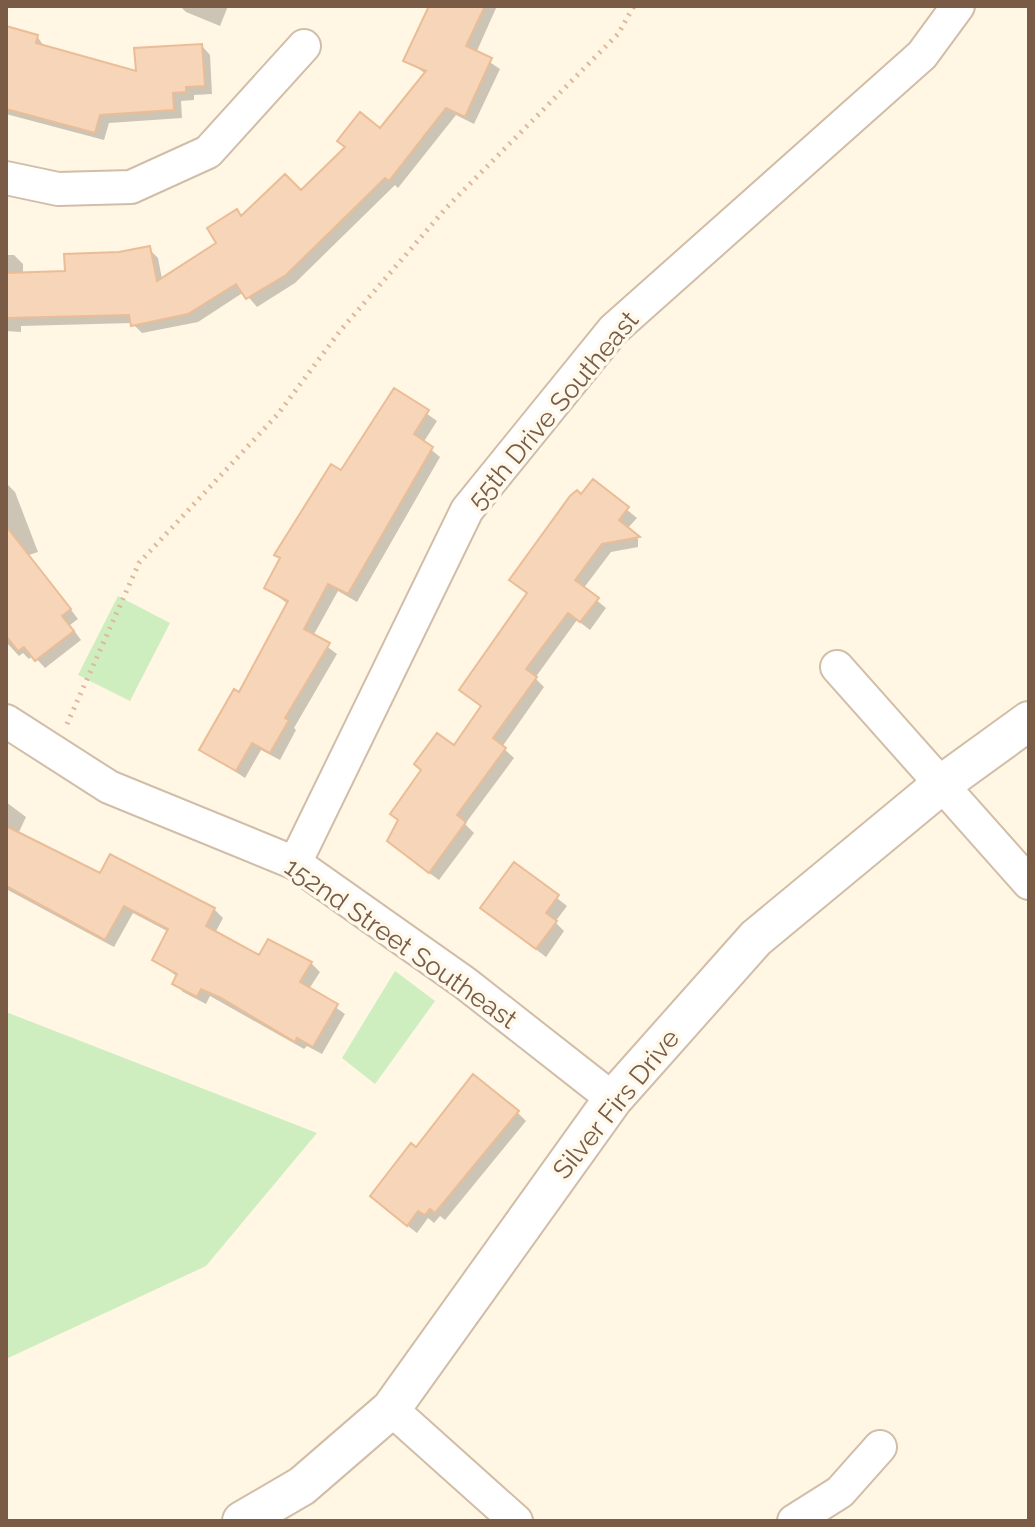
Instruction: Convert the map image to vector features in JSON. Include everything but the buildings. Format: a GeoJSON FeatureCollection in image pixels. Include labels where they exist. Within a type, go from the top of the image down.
{"type":"FeatureCollection","features":[{"type":"Feature","properties":{"kind":"street","name":"55th Drive Southeast"},"geometry":{"type":"LineString","coordinates":[[295,863],[467,510],[613,330],[922,55],[958,6]]}},
{"type":"Feature","properties":{"kind":"street"},"geometry":{"type":"LineString","coordinates":[[6,178],[58,189],[131,187],[208,152],[304,46]]}},
{"type":"Feature","properties":{"kind":"street"},"geometry":{"type":"LineString","coordinates":[[837,667],[1029,883]]}},
{"type":"Feature","properties":{"kind":"street","name":"152nd Street Southeast"},"geometry":{"type":"LineString","coordinates":[[6,721],[109,787],[295,863],[465,983],[613,1099]]}},
{"type":"Feature","properties":{"kind":"street","name":"Silver Firs Drive"},"geometry":{"type":"LineString","coordinates":[[242,1521],[302,1486],[391,1409],[613,1099],[756,938],[942,784],[1029,721]]}},
{"type":"Feature","properties":{"kind":"street"},"geometry":{"type":"LineString","coordinates":[[391,1409],[516,1521]]}},
{"type":"Feature","properties":{"kind":"street"},"geometry":{"type":"LineString","coordinates":[[794,1521],[840,1492],[880,1447]]}},
{"type":"Feature","properties":{"kind":"path"},"geometry":{"type":"LineString","coordinates":[[53,751],[139,563],[278,414],[340,331],[447,207],[618,34],[634,6]]}},
{"type":"Feature","properties":{"kind":"green space"},"geometry":{"type":"Polygon","coordinates":[[[118,596],[170,623],[130,701],[78,675],[118,596]]]}},
{"type":"Feature","properties":{"kind":"green space"},"geometry":{"type":"Polygon","coordinates":[[[395,971],[435,1001],[375,1084],[342,1058],[395,971]]]}},
{"type":"Feature","properties":{"kind":"green space"},"geometry":{"type":"Polygon","coordinates":[[[6,1012],[317,1133],[206,1266],[6,1359],[6,1012]]]}}]}
